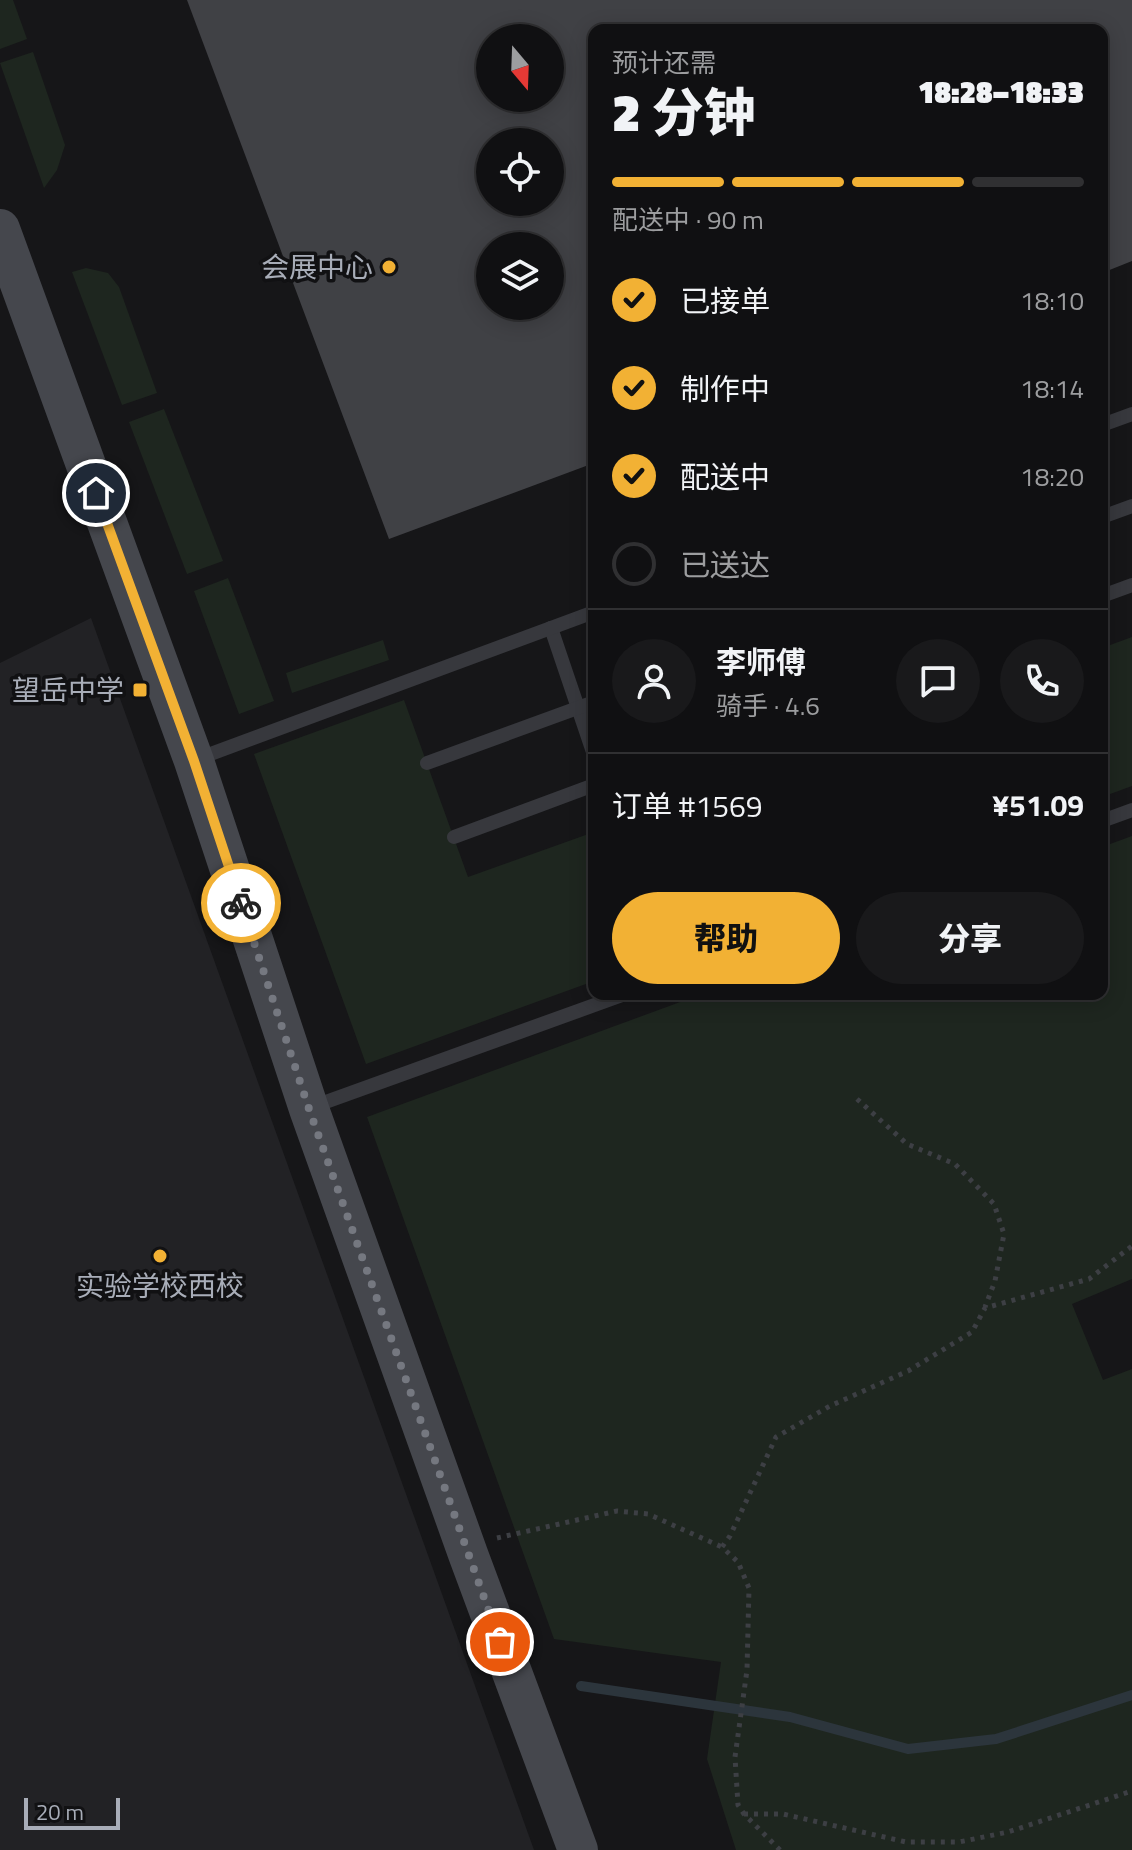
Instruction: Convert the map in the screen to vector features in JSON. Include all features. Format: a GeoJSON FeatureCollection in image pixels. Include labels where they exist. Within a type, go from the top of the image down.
{"type":"FeatureCollection","features":[{"type":"Feature","properties":{"kind":"main road"},"geometry":{"type":"LineString","coordinates":[[0,229],[194,761],[309,1109],[466,1550],[577,1849]]}},
{"type":"Feature","properties":{"kind":"lane"},"geometry":{"type":"LineString","coordinates":[[1108,423],[1132,414]]}},
{"type":"Feature","properties":{"kind":"lane"},"geometry":{"type":"LineString","coordinates":[[1108,515],[1132,506]]}},
{"type":"Feature","properties":{"kind":"lane"},"geometry":{"type":"LineString","coordinates":[[1108,594],[1132,585]]}},
{"type":"Feature","properties":{"kind":"lane"},"geometry":{"type":"LineString","coordinates":[[194,761],[588,614]]}},
{"type":"Feature","properties":{"kind":"lane"},"geometry":{"type":"LineString","coordinates":[[551,628],[588,737]]}},
{"type":"Feature","properties":{"kind":"lane"},"geometry":{"type":"LineString","coordinates":[[427,763],[588,704]]}},
{"type":"Feature","properties":{"kind":"lane"},"geometry":{"type":"LineString","coordinates":[[454,837],[588,787]]}},
{"type":"Feature","properties":{"kind":"lane"},"geometry":{"type":"LineString","coordinates":[[1108,819],[1132,810]]}},
{"type":"Feature","properties":{"kind":"lane"},"geometry":{"type":"LineString","coordinates":[[309,1109],[609,1000]]}},
{"type":"Feature","properties":{"kind":"path"},"geometry":{"type":"LineString","coordinates":[[722,1547],[776,1437],[830,1406],[908,1371],[972,1332],[995,1281],[1004,1234],[994,1204],[955,1164],[907,1144],[857,1099]]}},
{"type":"Feature","properties":{"kind":"path"},"geometry":{"type":"LineString","coordinates":[[985,1308],[1089,1279],[1132,1246]]}},
{"type":"Feature","properties":{"kind":"path"},"geometry":{"type":"LineString","coordinates":[[466,1550],[548,1525],[617,1511],[648,1514],[722,1547],[738,1562],[749,1588],[747,1670],[735,1757],[738,1805],[780,1850]]}},
{"type":"Feature","properties":{"kind":"path"},"geometry":{"type":"LineString","coordinates":[[744,1814],[783,1814],[906,1842],[959,1842],[1008,1832],[1132,1791]]}},
{"type":"Feature","properties":{"kind":"shaded area"},"geometry":{"type":"Polygon","coordinates":[[[0,0],[13,0],[27,39],[0,49],[0,0]]]}},
{"type":"Feature","properties":{"kind":"shaded area"},"geometry":{"type":"Polygon","coordinates":[[[33,52],[65,145],[57,170],[44,188],[0,63],[33,52]]]}},
{"type":"Feature","properties":{"kind":"shaded area"},"geometry":{"type":"Polygon","coordinates":[[[86,268],[108,273],[119,287],[157,393],[122,405],[72,272],[86,268]]]}},
{"type":"Feature","properties":{"kind":"shaded area"},"geometry":{"type":"Polygon","coordinates":[[[164,409],[223,561],[187,574],[129,422],[164,409]]]}},
{"type":"Feature","properties":{"kind":"shaded area"},"geometry":{"type":"Polygon","coordinates":[[[228,578],[274,701],[239,714],[194,591],[228,578]]]}},
{"type":"Feature","properties":{"kind":"shaded area","name":"实验学校西校"},"geometry":{"type":"Polygon","coordinates":[[[91,618],[534,1850],[0,1850],[0,663],[91,618]]]}},
{"type":"Feature","properties":{"kind":"shaded area"},"geometry":{"type":"Polygon","coordinates":[[[1132,637],[1132,786],[1108,795],[1108,646],[1132,637]]]}},
{"type":"Feature","properties":{"kind":"shaded area"},"geometry":{"type":"Polygon","coordinates":[[[383,640],[389,660],[292,693],[286,673],[383,640]]]}},
{"type":"Feature","properties":{"kind":"shaded area"},"geometry":{"type":"Polygon","coordinates":[[[404,700],[468,877],[588,834],[588,983],[366,1064],[254,754],[404,700]]]}},
{"type":"Feature","properties":{"kind":"shaded area"},"geometry":{"type":"Polygon","coordinates":[[[1132,836],[1132,1279],[1072,1304],[1103,1380],[1132,1369],[1132,1850],[736,1850],[707,1759],[721,1662],[554,1639],[367,1117],[686,1000],[1108,1000],[1108,845],[1132,836]]]}},
{"type":"Feature","properties":{"kind":"building","name":"会展中心"},"geometry":{"type":"Polygon","coordinates":[[[187,0],[1132,0],[1132,261],[1108,271],[1108,24],[588,24],[588,465],[389,539],[187,0]]]}},
{"type":"Feature","properties":{"kind":"waterway"},"geometry":{"type":"LineString","coordinates":[[581,1686],[790,1717],[908,1749],[996,1739],[1132,1695]]}},
{"type":"Feature","properties":{"kind":"way so far"},"geometry":{"type":"LineString","coordinates":[[241,903],[309,1109],[500,1642]]}},
{"type":"Feature","properties":{"kind":"place","name":"会展中心"},"geometry":{"type":"Point","coordinates":[389,267]}},
{"type":"Feature","properties":{"kind":"place","name":"望岳中学"},"geometry":{"type":"Point","coordinates":[140,690]}},
{"type":"Feature","properties":{"kind":"place","name":"实验学校西校"},"geometry":{"type":"Point","coordinates":[160,1256]}},
{"type":"Feature","properties":{"kind":"route"},"geometry":{"type":"LineString","coordinates":[[96,493],[194,761],[241,903]]}}]}
